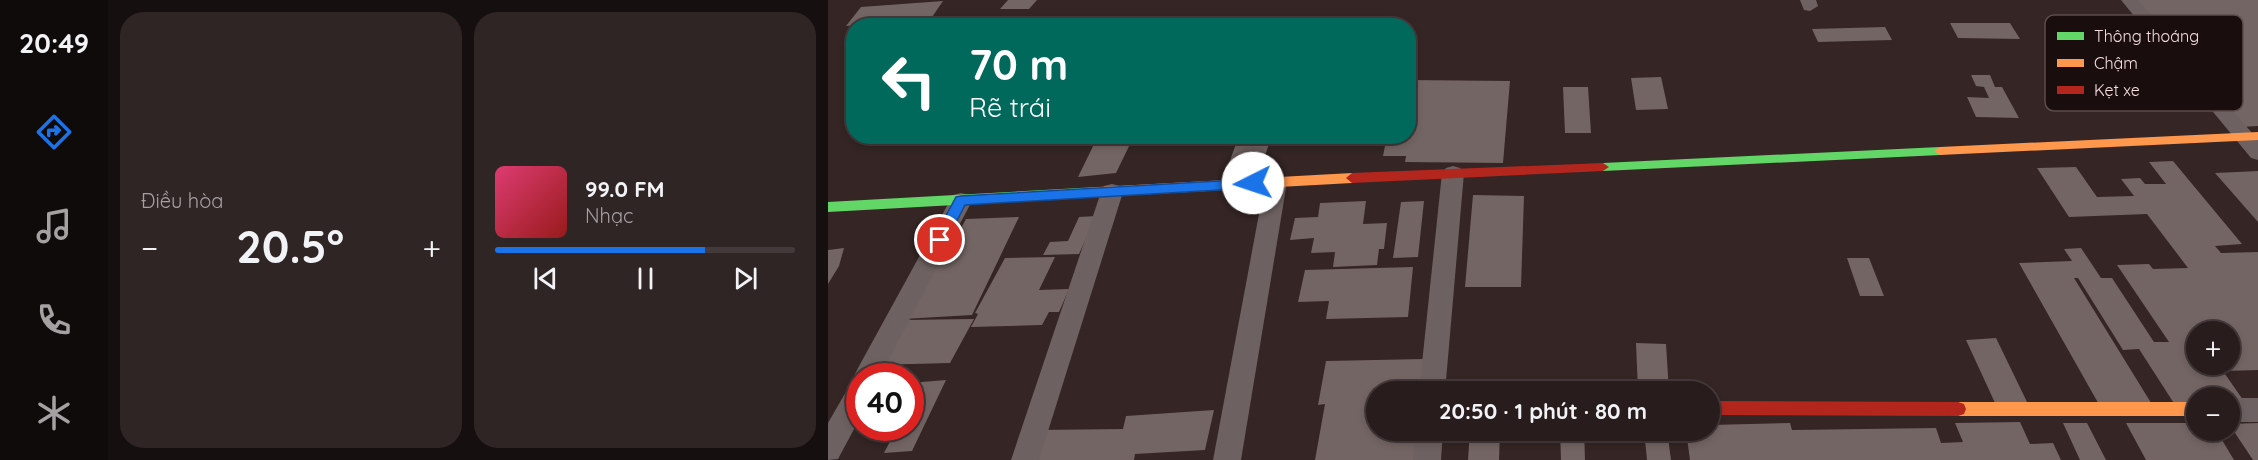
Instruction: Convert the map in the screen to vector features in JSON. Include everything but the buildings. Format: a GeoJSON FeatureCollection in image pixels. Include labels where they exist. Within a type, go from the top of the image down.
{"type":"FeatureCollection","features":[{"type":"Feature","properties":{"kind":"street"},"geometry":{"type":"LineString","coordinates":[[2129,0],[2142,15]]}},
{"type":"Feature","properties":{"kind":"street"},"geometry":{"type":"LineString","coordinates":[[2229,111],[2251,136],[2258,153]]}},
{"type":"Feature","properties":{"kind":"street"},"geometry":{"type":"LineString","coordinates":[[828,207],[1453,173],[2251,136]]}},
{"type":"Feature","properties":{"kind":"street"},"geometry":{"type":"LineString","coordinates":[[1433,381],[1453,173]]}},
{"type":"Feature","properties":{"kind":"street"},"geometry":{"type":"LineString","coordinates":[[1227,460],[1276,182]]}},
{"type":"Feature","properties":{"kind":"street"},"geometry":{"type":"LineString","coordinates":[[1024,460],[1112,192]]}},
{"type":"Feature","properties":{"kind":"street"},"geometry":{"type":"LineString","coordinates":[[874,363],[961,201]]}},
{"type":"Feature","properties":{"kind":"street"},"geometry":{"type":"LineString","coordinates":[[1720,408],[2186,410]]}},
{"type":"Feature","properties":{"kind":"street"},"geometry":{"type":"LineString","coordinates":[[2240,410],[2258,410]]}},
{"type":"Feature","properties":{"kind":"street"},"geometry":{"type":"LineString","coordinates":[[828,450],[846,417]]}},
{"type":"Feature","properties":{"kind":"street"},"geometry":{"type":"LineString","coordinates":[[1427,460],[1428,441]]}},
{"type":"Feature","properties":{"kind":"traffic: fast"},"geometry":{"type":"LineString","coordinates":[[1603,167],[1940,151]]}},
{"type":"Feature","properties":{"kind":"traffic: fast"},"geometry":{"type":"LineString","coordinates":[[828,207],[1098,192]]}},
{"type":"Feature","properties":{"kind":"traffic: slow"},"geometry":{"type":"LineString","coordinates":[[1940,151],[2258,136]]}},
{"type":"Feature","properties":{"kind":"traffic: slow"},"geometry":{"type":"LineString","coordinates":[[1098,192],[1352,178]]}},
{"type":"Feature","properties":{"kind":"traffic: slow"},"geometry":{"type":"LineString","coordinates":[[1958,409],[2186,409]]}},
{"type":"Feature","properties":{"kind":"traffic: jam"},"geometry":{"type":"LineString","coordinates":[[1352,178],[1603,167]]}},
{"type":"Feature","properties":{"kind":"traffic: jam"},"geometry":{"type":"LineString","coordinates":[[1720,408],[1958,409]]}},
{"type":"Feature","properties":{"kind":"route"},"geometry":{"type":"LineString","coordinates":[[940,240],[961,201],[1253,183]]}}]}
